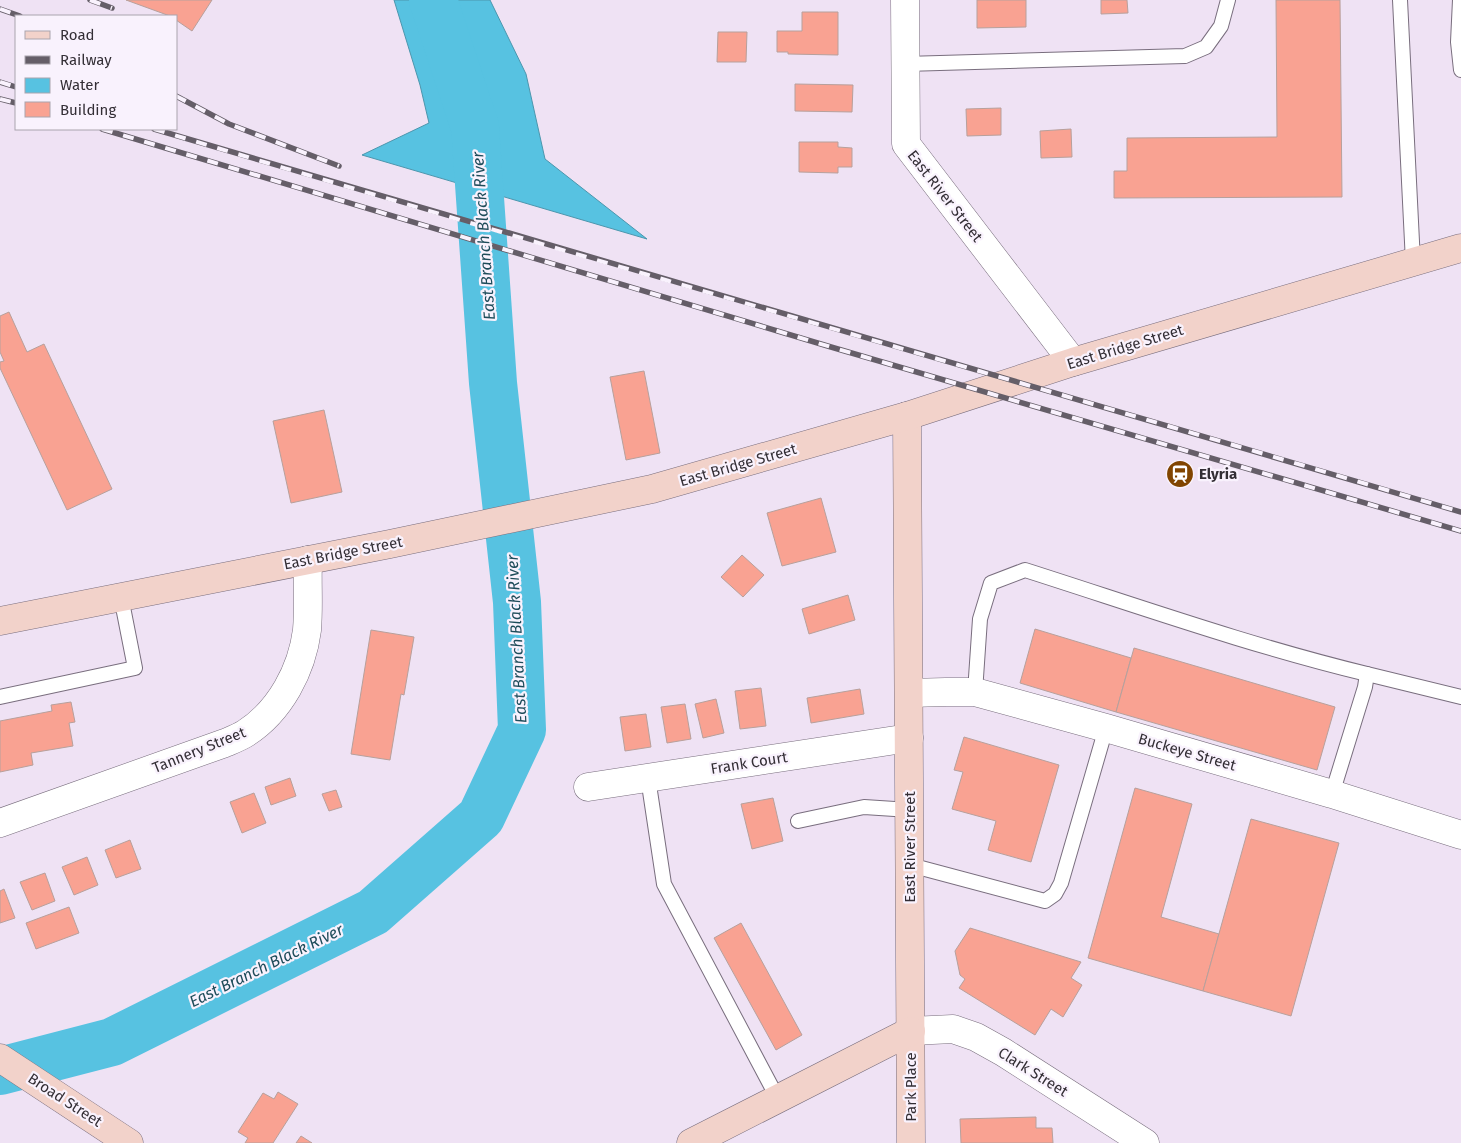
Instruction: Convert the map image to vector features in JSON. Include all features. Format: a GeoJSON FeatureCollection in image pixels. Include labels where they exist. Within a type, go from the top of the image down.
{"type":"FeatureCollection","features":[{"type":"Feature","properties":{"kind":"main road","name":"East Bridge Street"},"geometry":{"type":"LineString","coordinates":[[0,621],[390,544],[652,489],[907,416],[1072,362],[1461,248]]}},
{"type":"Feature","properties":{"kind":"main road","name":"East River Street"},"geometry":{"type":"LineString","coordinates":[[907,416],[911,1032]]}},
{"type":"Feature","properties":{"kind":"main road"},"geometry":{"type":"LineString","coordinates":[[691,1143],[911,1032]]}},
{"type":"Feature","properties":{"kind":"main road","name":"Park Place"},"geometry":{"type":"LineString","coordinates":[[911,1032],[911,1143]]}},
{"type":"Feature","properties":{"kind":"main road","name":"Broad Street"},"geometry":{"type":"LineString","coordinates":[[0,1058],[129,1143]]}},
{"type":"Feature","properties":{"kind":"street","name":"East River Street"},"geometry":{"type":"LineString","coordinates":[[905,0],[906,144],[1072,362]]}},
{"type":"Feature","properties":{"kind":"street","name":"Tannery Street"},"geometry":{"type":"LineString","coordinates":[[0,823],[225,743],[244,735],[254,728],[278,703],[300,662],[307,629],[308,560]]}},
{"type":"Feature","properties":{"kind":"street","name":"Buckeye Street"},"geometry":{"type":"LineString","coordinates":[[909,693],[975,692],[1332,794],[1461,835]]}},
{"type":"Feature","properties":{"kind":"street","name":"Frank Court"},"geometry":{"type":"LineString","coordinates":[[588,787],[909,738]]}},
{"type":"Feature","properties":{"kind":"street","name":"Clark Street"},"geometry":{"type":"LineString","coordinates":[[911,1032],[953,1029],[976,1037],[1003,1052],[1144,1143]]}},
{"type":"Feature","properties":{"kind":"lane"},"geometry":{"type":"LineString","coordinates":[[905,64],[1185,56],[1206,47],[1221,26],[1228,0]]}},
{"type":"Feature","properties":{"kind":"lane"},"geometry":{"type":"LineString","coordinates":[[1400,0],[1413,262]]}},
{"type":"Feature","properties":{"kind":"lane"},"geometry":{"type":"LineString","coordinates":[[1460,0],[1458,42],[1461,70]]}},
{"type":"Feature","properties":{"kind":"lane"},"geometry":{"type":"LineString","coordinates":[[975,692],[980,619],[991,583],[1024,570],[1324,664],[1461,697]]}},
{"type":"Feature","properties":{"kind":"lane"},"geometry":{"type":"LineString","coordinates":[[0,697],[135,668],[121,597]]}},
{"type":"Feature","properties":{"kind":"lane"},"geometry":{"type":"LineString","coordinates":[[1332,794],[1365,687],[1367,674]]}},
{"type":"Feature","properties":{"kind":"lane"},"geometry":{"type":"LineString","coordinates":[[910,865],[1045,901],[1055,894],[1061,883],[1106,728]]}},
{"type":"Feature","properties":{"kind":"lane"},"geometry":{"type":"LineString","coordinates":[[648,778],[664,884],[778,1099]]}},
{"type":"Feature","properties":{"kind":"lane"},"geometry":{"type":"LineString","coordinates":[[798,821],[864,807],[910,810]]}},
{"type":"Feature","properties":{"kind":"water"},"geometry":{"type":"Polygon","coordinates":[[[394,0],[490,0],[526,74],[545,159],[647,239],[362,155],[429,123],[420,85],[394,0]]]}},
{"type":"Feature","properties":{"kind":"building"},"geometry":{"type":"Polygon","coordinates":[[[126,0],[212,0],[192,31],[178,21],[178,15],[167,15],[126,0]]]}},
{"type":"Feature","properties":{"kind":"building"},"geometry":{"type":"Polygon","coordinates":[[[977,0],[1026,0],[1026,27],[977,28],[977,0]]]}},
{"type":"Feature","properties":{"kind":"building"},"geometry":{"type":"Polygon","coordinates":[[[1101,0],[1127,0],[1128,13],[1101,14],[1101,0]]]}},
{"type":"Feature","properties":{"kind":"building"},"geometry":{"type":"Polygon","coordinates":[[[1276,0],[1340,0],[1342,197],[1114,198],[1114,171],[1127,171],[1127,138],[1277,137],[1276,0]]]}},
{"type":"Feature","properties":{"kind":"building"},"geometry":{"type":"Polygon","coordinates":[[[802,12],[838,12],[838,55],[777,52],[777,31],[802,31],[802,12]]]}},
{"type":"Feature","properties":{"kind":"building"},"geometry":{"type":"Polygon","coordinates":[[[718,32],[747,32],[746,62],[717,62],[718,32]]]}},
{"type":"Feature","properties":{"kind":"building"},"geometry":{"type":"Polygon","coordinates":[[[795,84],[853,85],[852,112],[795,111],[795,84]]]}},
{"type":"Feature","properties":{"kind":"building"},"geometry":{"type":"Polygon","coordinates":[[[1001,108],[1001,135],[967,136],[966,109],[1001,108]]]}},
{"type":"Feature","properties":{"kind":"building"},"geometry":{"type":"Polygon","coordinates":[[[1071,129],[1072,157],[1041,158],[1040,131],[1071,129]]]}},
{"type":"Feature","properties":{"kind":"building"},"geometry":{"type":"Polygon","coordinates":[[[799,142],[838,142],[838,147],[852,148],[852,167],[838,167],[838,173],[799,172],[799,142]]]}},
{"type":"Feature","properties":{"kind":"building"},"geometry":{"type":"Polygon","coordinates":[[[9,312],[27,352],[44,344],[112,489],[67,510],[0,368],[0,362],[4,361],[0,352],[0,316],[9,312]]]}},
{"type":"Feature","properties":{"kind":"building"},"geometry":{"type":"Polygon","coordinates":[[[644,371],[660,453],[626,460],[610,377],[644,371]]]}},
{"type":"Feature","properties":{"kind":"building"},"geometry":{"type":"Polygon","coordinates":[[[324,410],[342,492],[291,503],[273,421],[324,410]]]}},
{"type":"Feature","properties":{"kind":"building"},"geometry":{"type":"Polygon","coordinates":[[[1172,467],[1190,472],[1188,481],[1170,476],[1172,467]]]}},
{"type":"Feature","properties":{"kind":"building"},"geometry":{"type":"Polygon","coordinates":[[[821,498],[836,552],[782,566],[767,513],[821,498]]]}},
{"type":"Feature","properties":{"kind":"building"},"geometry":{"type":"Polygon","coordinates":[[[742,555],[764,575],[743,597],[721,577],[742,555]]]}},
{"type":"Feature","properties":{"kind":"building"},"geometry":{"type":"Polygon","coordinates":[[[848,595],[855,620],[809,634],[802,609],[848,595]]]}},
{"type":"Feature","properties":{"kind":"building"},"geometry":{"type":"Polygon","coordinates":[[[1035,629],[1131,658],[1116,712],[1020,683],[1035,629]]]}},
{"type":"Feature","properties":{"kind":"building"},"geometry":{"type":"Polygon","coordinates":[[[371,630],[414,637],[404,695],[401,694],[390,760],[351,754],[371,630]]]}},
{"type":"Feature","properties":{"kind":"building"},"geometry":{"type":"Polygon","coordinates":[[[1134,648],[1335,707],[1317,770],[1116,712],[1134,648]]]}},
{"type":"Feature","properties":{"kind":"building"},"geometry":{"type":"Polygon","coordinates":[[[761,688],[766,726],[740,729],[735,691],[761,688]]]}},
{"type":"Feature","properties":{"kind":"building"},"geometry":{"type":"Polygon","coordinates":[[[860,689],[864,714],[811,723],[807,698],[860,689]]]}},
{"type":"Feature","properties":{"kind":"building"},"geometry":{"type":"Polygon","coordinates":[[[716,699],[724,733],[703,738],[695,704],[716,699]]]}},
{"type":"Feature","properties":{"kind":"building"},"geometry":{"type":"Polygon","coordinates":[[[71,702],[75,722],[69,723],[73,746],[31,753],[33,765],[0,772],[0,721],[52,711],[51,705],[71,702]]]}},
{"type":"Feature","properties":{"kind":"building"},"geometry":{"type":"Polygon","coordinates":[[[685,704],[691,739],[667,743],[661,707],[685,704]]]}},
{"type":"Feature","properties":{"kind":"building"},"geometry":{"type":"Polygon","coordinates":[[[646,714],[651,747],[625,751],[620,717],[646,714]]]}},
{"type":"Feature","properties":{"kind":"building"},"geometry":{"type":"Polygon","coordinates":[[[964,737],[1059,765],[1031,862],[988,850],[996,821],[952,809],[963,772],[954,770],[964,737]]]}},
{"type":"Feature","properties":{"kind":"building"},"geometry":{"type":"Polygon","coordinates":[[[290,778],[296,796],[271,805],[265,787],[290,778]]]}},
{"type":"Feature","properties":{"kind":"building"},"geometry":{"type":"Polygon","coordinates":[[[1135,788],[1192,804],[1161,917],[1219,934],[1203,991],[1088,958],[1135,788]]]}},
{"type":"Feature","properties":{"kind":"building"},"geometry":{"type":"Polygon","coordinates":[[[336,790],[342,807],[329,811],[322,794],[336,790]]]}},
{"type":"Feature","properties":{"kind":"building"},"geometry":{"type":"Polygon","coordinates":[[[254,793],[266,823],[242,833],[230,802],[254,793]]]}},
{"type":"Feature","properties":{"kind":"building"},"geometry":{"type":"Polygon","coordinates":[[[773,798],[783,841],[752,849],[741,804],[773,798]]]}},
{"type":"Feature","properties":{"kind":"building"},"geometry":{"type":"Polygon","coordinates":[[[1251,819],[1339,843],[1291,1016],[1203,991],[1251,819]]]}},
{"type":"Feature","properties":{"kind":"building"},"geometry":{"type":"Polygon","coordinates":[[[130,840],[141,869],[116,878],[105,850],[130,840]]]}},
{"type":"Feature","properties":{"kind":"building"},"geometry":{"type":"Polygon","coordinates":[[[87,857],[98,885],[74,895],[62,867],[87,857]]]}},
{"type":"Feature","properties":{"kind":"building"},"geometry":{"type":"Polygon","coordinates":[[[45,873],[55,901],[32,910],[20,882],[45,873]]]}},
{"type":"Feature","properties":{"kind":"building"},"geometry":{"type":"Polygon","coordinates":[[[4,889],[15,918],[0,923],[0,891],[4,889]]]}},
{"type":"Feature","properties":{"kind":"building"},"geometry":{"type":"Polygon","coordinates":[[[69,907],[79,933],[36,949],[26,923],[69,907]]]}},
{"type":"Feature","properties":{"kind":"building"},"geometry":{"type":"Polygon","coordinates":[[[741,923],[802,1035],[776,1050],[714,938],[741,923]]]}},
{"type":"Feature","properties":{"kind":"building"},"geometry":{"type":"Polygon","coordinates":[[[970,928],[1081,962],[1071,978],[1082,985],[1063,1017],[1051,1009],[1035,1035],[959,988],[965,979],[960,975],[955,951],[970,928]]]}},
{"type":"Feature","properties":{"kind":"building"},"geometry":{"type":"Polygon","coordinates":[[[278,1092],[298,1104],[273,1143],[245,1143],[248,1138],[238,1132],[263,1093],[274,1099],[278,1092]]]}},
{"type":"Feature","properties":{"kind":"building"},"geometry":{"type":"Polygon","coordinates":[[[1036,1117],[1036,1128],[1052,1128],[1053,1143],[961,1143],[960,1119],[1036,1117]]]}},
{"type":"Feature","properties":{"kind":"building"},"geometry":{"type":"Polygon","coordinates":[[[301,1136],[312,1143],[296,1143],[301,1136]]]}},
{"type":"Feature","properties":{"kind":"waterway","name":"East Branch Black River"},"geometry":{"type":"LineString","coordinates":[[0,1071],[112,1042],[373,912],[481,817],[522,730],[517,602],[493,383],[475,127],[433,0]]}},
{"type":"Feature","properties":{"kind":"railway"},"geometry":{"type":"LineString","coordinates":[[90,0],[112,8]]}},
{"type":"Feature","properties":{"kind":"railway"},"geometry":{"type":"LineString","coordinates":[[0,9],[17,15]]}},
{"type":"Feature","properties":{"kind":"railway"},"geometry":{"type":"LineString","coordinates":[[0,82],[15,87]]}},
{"type":"Feature","properties":{"kind":"railway"},"geometry":{"type":"LineString","coordinates":[[178,97],[229,124],[339,166]]}},
{"type":"Feature","properties":{"kind":"railway"},"geometry":{"type":"LineString","coordinates":[[0,99],[15,103]]}},
{"type":"Feature","properties":{"kind":"railway"},"geometry":{"type":"LineString","coordinates":[[105,130],[831,347],[1461,531]]}},
{"type":"Feature","properties":{"kind":"railway"},"geometry":{"type":"LineString","coordinates":[[157,130],[1461,512]]}},
{"type":"Feature","properties":{"kind":"place","name":"Elyria"},"geometry":{"type":"Point","coordinates":[1180,474]}}]}
